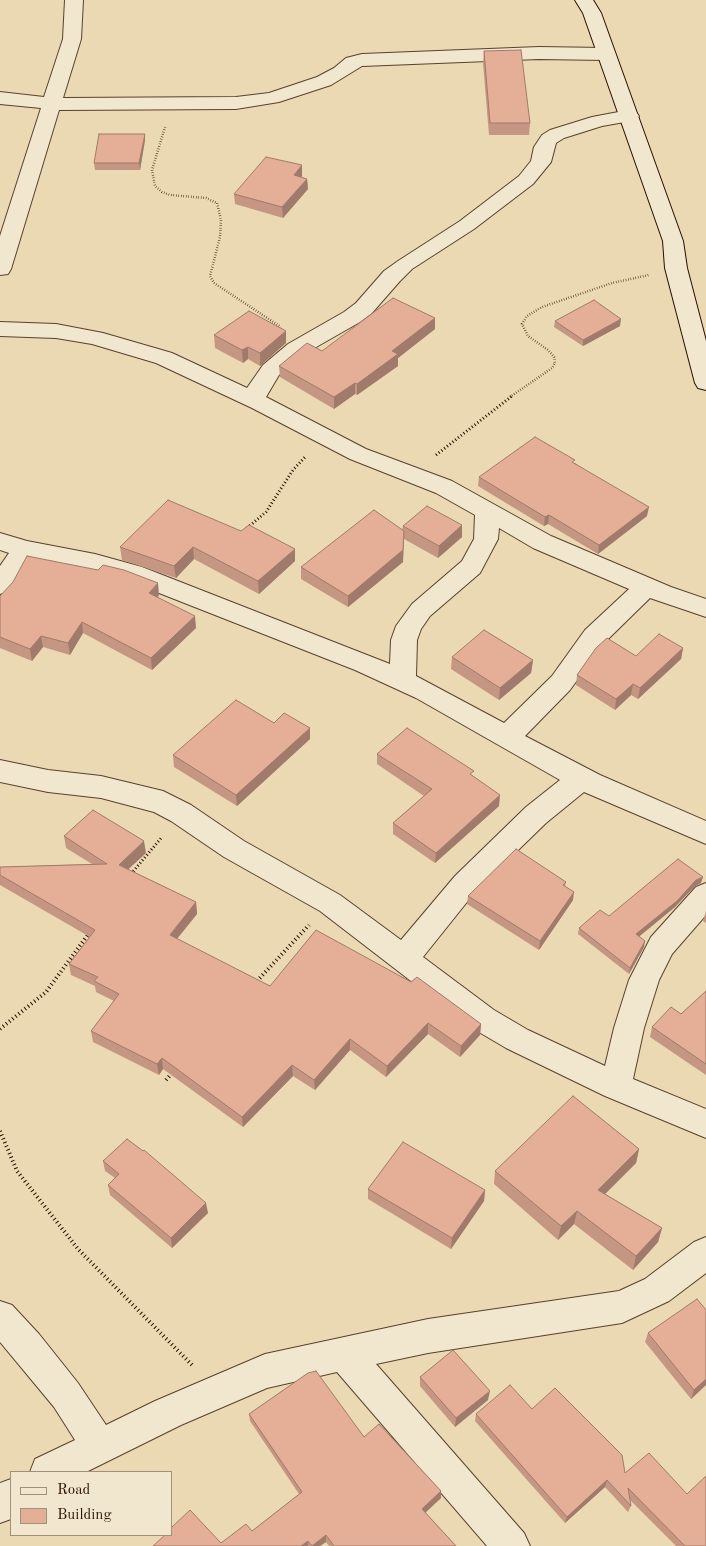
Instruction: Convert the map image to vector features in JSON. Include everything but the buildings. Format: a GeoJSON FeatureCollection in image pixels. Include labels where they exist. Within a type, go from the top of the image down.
{"type":"FeatureCollection","features":[{"type":"Feature","properties":{"kind":"street"},"geometry":{"type":"LineString","coordinates":[[0,268],[72,39],[74,0]]}},
{"type":"Feature","properties":{"kind":"street"},"geometry":{"type":"LineString","coordinates":[[584,0],[592,12],[605,54],[630,116],[673,241],[676,268],[706,382]]}},
{"type":"Feature","properties":{"kind":"street"},"geometry":{"type":"LineString","coordinates":[[0,98],[53,104],[236,103],[272,98],[324,81],[354,62],[362,60],[539,53],[605,54]]}},
{"type":"Feature","properties":{"kind":"street"},"geometry":{"type":"LineString","coordinates":[[253,399],[263,380],[271,370],[303,344],[352,318],[405,265],[467,225],[526,180],[541,162],[544,147],[549,139],[577,127],[630,116]]}},
{"type":"Feature","properties":{"kind":"street"},"geometry":{"type":"LineString","coordinates":[[0,329],[56,331],[95,338],[164,358],[253,399],[322,437],[358,454],[444,487],[542,542],[647,586],[706,608]]}},
{"type":"Feature","properties":{"kind":"street"},"geometry":{"type":"LineString","coordinates":[[403,681],[404,640],[409,626],[421,610],[472,567],[486,539],[487,512]]}},
{"type":"Feature","properties":{"kind":"street"},"geometry":{"type":"LineString","coordinates":[[0,586],[12,545],[133,573],[364,662],[425,691],[506,738],[582,778],[706,833]]}},
{"type":"Feature","properties":{"kind":"street"},"geometry":{"type":"LineString","coordinates":[[506,738],[561,683],[600,632],[647,586]]}},
{"type":"Feature","properties":{"kind":"street"},"geometry":{"type":"LineString","coordinates":[[0,772],[125,792],[153,799],[181,813],[234,849],[330,903],[483,1019],[517,1039],[616,1086],[706,1124]]}},
{"type":"Feature","properties":{"kind":"street"},"geometry":{"type":"LineString","coordinates":[[403,958],[418,943],[465,884],[536,815],[582,778]]}},
{"type":"Feature","properties":{"kind":"street"},"geometry":{"type":"LineString","coordinates":[[616,1086],[629,1028],[644,980],[661,946],[706,895]]}},
{"type":"Feature","properties":{"kind":"street"},"geometry":{"type":"LineString","coordinates":[[50,1471],[99,1445],[265,1371],[428,1336],[622,1307],[657,1290],[706,1253]]}},
{"type":"Feature","properties":{"kind":"street"},"geometry":{"type":"LineString","coordinates":[[0,1317],[27,1346],[55,1381],[99,1445]]}},
{"type":"Feature","properties":{"kind":"street"},"geometry":{"type":"LineString","coordinates":[[344,1355],[511,1546]]}},
{"type":"Feature","properties":{"kind":"path"},"geometry":{"type":"LineString","coordinates":[[181,104],[168,119],[160,139],[152,170],[155,186],[162,192],[206,198],[217,203],[221,220],[217,253],[210,276],[214,283],[240,298],[303,344]]}},
{"type":"Feature","properties":{"kind":"path"},"geometry":{"type":"LineString","coordinates":[[414,474],[445,447],[515,393],[552,368],[555,363],[554,357],[548,350],[528,336],[522,324],[527,316],[542,307],[612,283],[676,268]]}},
{"type":"Feature","properties":{"kind":"path"},"geometry":{"type":"LineString","coordinates":[[247,529],[266,512],[293,470],[322,437]]}},
{"type":"Feature","properties":{"kind":"path"},"geometry":{"type":"LineString","coordinates":[[130,875],[181,813]]}},
{"type":"Feature","properties":{"kind":"path"},"geometry":{"type":"LineString","coordinates":[[251,988],[330,903]]}},
{"type":"Feature","properties":{"kind":"path"},"geometry":{"type":"LineString","coordinates":[[0,1028],[28,1009],[46,992],[94,927]]}},
{"type":"Feature","properties":{"kind":"path"},"geometry":{"type":"LineString","coordinates":[[166,1080],[179,1066]]}},
{"type":"Feature","properties":{"kind":"path"},"geometry":{"type":"LineString","coordinates":[[0,1131],[17,1171],[78,1249],[218,1392]]}}]}
